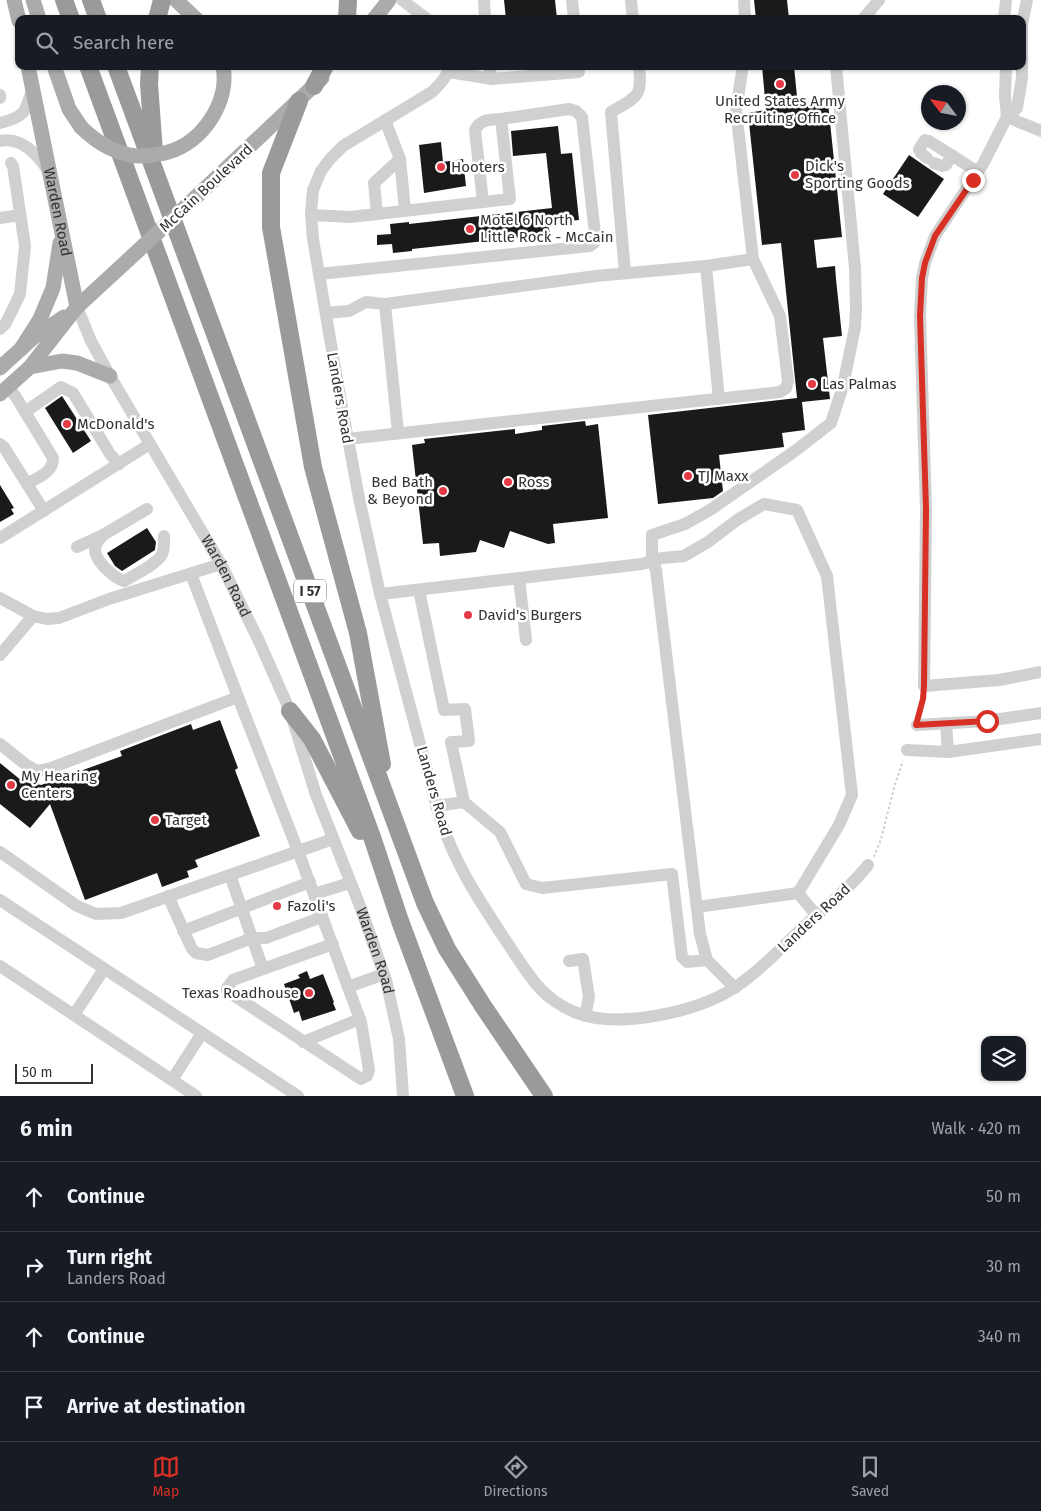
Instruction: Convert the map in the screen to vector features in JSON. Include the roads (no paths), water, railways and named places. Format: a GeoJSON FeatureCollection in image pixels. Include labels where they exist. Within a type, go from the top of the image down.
{"type":"FeatureCollection","features":[{"type":"Feature","properties":{"kind":"highway"},"geometry":{"type":"LineString","coordinates":[[64,0],[70,15]]}},
{"type":"Feature","properties":{"kind":"highway"},"geometry":{"type":"LineString","coordinates":[[91,0],[97,15]]}},
{"type":"Feature","properties":{"kind":"highway"},"geometry":{"type":"LineString","coordinates":[[158,15],[162,0]]}},
{"type":"Feature","properties":{"kind":"highway"},"geometry":{"type":"LineString","coordinates":[[347,15],[348,0]]}},
{"type":"Feature","properties":{"kind":"highway","name":"I 57"},"geometry":{"type":"LineString","coordinates":[[89,70],[369,828],[400,921],[465,1096]]}},
{"type":"Feature","properties":{"kind":"highway","name":"I 57"},"geometry":{"type":"LineString","coordinates":[[117,70],[425,903],[447,950],[544,1096]]}},
{"type":"Feature","properties":{"kind":"highway"},"geometry":{"type":"LineString","coordinates":[[150,70],[149,84],[156,175]]}},
{"type":"Feature","properties":{"kind":"highway"},"geometry":{"type":"LineString","coordinates":[[314,86],[322,70]]}},
{"type":"Feature","properties":{"kind":"highway"},"geometry":{"type":"LineString","coordinates":[[299,102],[271,173],[271,227],[308,444],[321,501],[358,633],[389,804]]}},
{"type":"Feature","properties":{"kind":"highway"},"geometry":{"type":"LineString","coordinates":[[290,711],[312,739],[386,880]]}},
{"type":"Feature","properties":{"kind":"main road"},"geometry":{"type":"LineString","coordinates":[[14,0],[18,15]]}},
{"type":"Feature","properties":{"kind":"main road"},"geometry":{"type":"LineString","coordinates":[[33,0],[38,15]]}},
{"type":"Feature","properties":{"kind":"main road"},"geometry":{"type":"LineString","coordinates":[[176,0],[192,15]]}},
{"type":"Feature","properties":{"kind":"main road"},"geometry":{"type":"LineString","coordinates":[[377,15],[389,0]]}},
{"type":"Feature","properties":{"kind":"main road","name":"Warden Road"},"geometry":{"type":"LineString","coordinates":[[29,70],[77,307]]}},
{"type":"Feature","properties":{"kind":"main road"},"geometry":{"type":"LineString","coordinates":[[55,70],[69,109],[81,127],[92,138],[108,148],[130,156],[168,152],[183,146],[194,137],[211,120],[222,96],[225,77],[224,70]]}},
{"type":"Feature","properties":{"kind":"main road","name":"McCain Boulevard"},"geometry":{"type":"LineString","coordinates":[[0,368],[34,337],[77,307],[299,102],[329,70]]}},
{"type":"Feature","properties":{"kind":"main road"},"geometry":{"type":"LineString","coordinates":[[21,349],[40,319],[53,288],[61,229]]}},
{"type":"Feature","properties":{"kind":"main road","name":"McCain Boulevard"},"geometry":{"type":"LineString","coordinates":[[4,390],[30,367],[77,307]]}},
{"type":"Feature","properties":{"kind":"main road"},"geometry":{"type":"LineString","coordinates":[[30,367],[62,361],[77,363],[110,376]]}},
{"type":"Feature","properties":{"kind":"street"},"geometry":{"type":"LineString","coordinates":[[402,0],[422,15]]}},
{"type":"Feature","properties":{"kind":"street"},"geometry":{"type":"LineString","coordinates":[[484,0],[485,15]]}},
{"type":"Feature","properties":{"kind":"street"},"geometry":{"type":"LineString","coordinates":[[572,0],[574,15]]}},
{"type":"Feature","properties":{"kind":"street"},"geometry":{"type":"LineString","coordinates":[[631,0],[633,15]]}},
{"type":"Feature","properties":{"kind":"street"},"geometry":{"type":"LineString","coordinates":[[744,0],[746,15]]}},
{"type":"Feature","properties":{"kind":"street"},"geometry":{"type":"LineString","coordinates":[[866,15],[879,0]]}},
{"type":"Feature","properties":{"kind":"street"},"geometry":{"type":"LineString","coordinates":[[1004,15],[1006,0]]}},
{"type":"Feature","properties":{"kind":"street"},"geometry":{"type":"LineString","coordinates":[[1024,15],[1027,0]]}},
{"type":"Feature","properties":{"kind":"street","name":"Landers Road"},"geometry":{"type":"LineString","coordinates":[[449,70],[442,83],[432,92],[343,146],[330,159],[317,181],[311,215],[347,439],[380,594],[436,806],[446,836],[461,870],[537,986],[560,1005],[577,1013],[585,1016],[619,1019],[664,1014],[708,1002],[735,988],[839,896],[868,865]]}},
{"type":"Feature","properties":{"kind":"street"},"geometry":{"type":"LineString","coordinates":[[454,70],[492,79],[579,72],[579,70]]}},
{"type":"Feature","properties":{"kind":"street"},"geometry":{"type":"LineString","coordinates":[[490,70],[492,79]]}},
{"type":"Feature","properties":{"kind":"street"},"geometry":{"type":"LineString","coordinates":[[625,272],[611,112],[636,97],[641,83],[639,70]]}},
{"type":"Feature","properties":{"kind":"street"},"geometry":{"type":"LineString","coordinates":[[347,439],[780,392],[786,388],[788,381],[780,316],[752,259],[736,110],[742,70]]}},
{"type":"Feature","properties":{"kind":"street"},"geometry":{"type":"LineString","coordinates":[[735,988],[708,960],[700,934],[656,570],[652,562],[652,535],[685,524],[710,510],[795,451],[831,423],[843,386],[855,327],[856,308],[855,268],[836,70]]}},
{"type":"Feature","properties":{"kind":"street"},"geometry":{"type":"LineString","coordinates":[[1006,70],[1007,117]]}},
{"type":"Feature","properties":{"kind":"street"},"geometry":{"type":"LineString","coordinates":[[1022,70],[1020,97],[1017,108],[1007,117],[992,149],[935,236],[925,263],[922,278],[920,316],[926,509],[924,686],[998,680],[1041,672]]}},
{"type":"Feature","properties":{"kind":"street"},"geometry":{"type":"LineString","coordinates":[[0,123],[16,119],[23,113],[28,105],[32,87]]}},
{"type":"Feature","properties":{"kind":"street"},"geometry":{"type":"LineString","coordinates":[[319,274],[590,246],[594,243],[595,234],[582,117],[576,111],[569,109],[481,121],[475,130],[483,202]]}},
{"type":"Feature","properties":{"kind":"street"},"geometry":{"type":"LineString","coordinates":[[1007,117],[1041,131]]}},
{"type":"Feature","properties":{"kind":"street"},"geometry":{"type":"LineString","coordinates":[[311,215],[350,217],[510,199],[501,119]]}},
{"type":"Feature","properties":{"kind":"street"},"geometry":{"type":"LineString","coordinates":[[385,120],[400,159],[405,210]]}},
{"type":"Feature","properties":{"kind":"street"},"geometry":{"type":"LineString","coordinates":[[0,141],[13,140],[27,147],[37,156],[50,173]]}},
{"type":"Feature","properties":{"kind":"street"},"geometry":{"type":"LineString","coordinates":[[952,156],[946,165],[942,166],[931,161],[921,153],[919,148],[925,140],[929,141],[978,172]]}},
{"type":"Feature","properties":{"kind":"street"},"geometry":{"type":"LineString","coordinates":[[378,214],[374,183],[400,159]]}},
{"type":"Feature","properties":{"kind":"street"},"geometry":{"type":"LineString","coordinates":[[0,329],[6,323],[20,294],[25,246],[13,166],[10,163]]}},
{"type":"Feature","properties":{"kind":"street"},"geometry":{"type":"LineString","coordinates":[[0,218],[20,215]]}},
{"type":"Feature","properties":{"kind":"street"},"geometry":{"type":"LineString","coordinates":[[326,313],[349,311],[366,302],[385,304],[625,272],[706,266],[752,259]]}},
{"type":"Feature","properties":{"kind":"street"},"geometry":{"type":"LineString","coordinates":[[706,266],[719,399]]}},
{"type":"Feature","properties":{"kind":"street"},"geometry":{"type":"LineString","coordinates":[[385,304],[398,432]]}},
{"type":"Feature","properties":{"kind":"street","name":"Warden Road"},"geometry":{"type":"LineString","coordinates":[[77,307],[91,341],[110,376],[220,564],[258,639],[290,711],[304,758],[384,974],[393,1006],[399,1039],[403,1096]]}},
{"type":"Feature","properties":{"kind":"street"},"geometry":{"type":"LineString","coordinates":[[25,412],[61,387],[73,393],[110,454],[119,464]]}},
{"type":"Feature","properties":{"kind":"street"},"geometry":{"type":"LineString","coordinates":[[4,390],[25,412],[53,458],[53,465],[48,471],[27,484]]}},
{"type":"Feature","properties":{"kind":"street"},"geometry":{"type":"LineString","coordinates":[[0,444],[4,447],[44,511]]}},
{"type":"Feature","properties":{"kind":"street"},"geometry":{"type":"LineString","coordinates":[[0,538],[150,444]]}},
{"type":"Feature","properties":{"kind":"street"},"geometry":{"type":"LineString","coordinates":[[380,594],[652,562],[662,558],[684,556],[764,504],[796,510],[828,576],[852,795],[839,825],[798,893]]}},
{"type":"Feature","properties":{"kind":"street"},"geometry":{"type":"LineString","coordinates":[[77,547],[103,535],[147,509]]}},
{"type":"Feature","properties":{"kind":"street"},"geometry":{"type":"LineString","coordinates":[[103,535],[95,549],[95,554],[110,574],[124,581],[130,592]]}},
{"type":"Feature","properties":{"kind":"street"},"geometry":{"type":"LineString","coordinates":[[124,581],[156,562],[161,556],[164,536]]}},
{"type":"Feature","properties":{"kind":"street"},"geometry":{"type":"LineString","coordinates":[[0,598],[33,616],[47,619],[59,618],[130,592],[220,564]]}},
{"type":"Feature","properties":{"kind":"street"},"geometry":{"type":"LineString","coordinates":[[191,574],[298,851],[308,887],[322,917],[360,1019],[369,1070],[366,1076],[361,1079],[227,991],[233,980],[332,944]]}},
{"type":"Feature","properties":{"kind":"street"},"geometry":{"type":"LineString","coordinates":[[519,578],[526,640]]}},
{"type":"Feature","properties":{"kind":"street"},"geometry":{"type":"LineString","coordinates":[[420,590],[444,710],[465,709],[469,741],[451,742],[464,802],[500,832],[526,884],[542,888],[693,872]]}},
{"type":"Feature","properties":{"kind":"street"},"geometry":{"type":"LineString","coordinates":[[0,655],[33,616]]}},
{"type":"Feature","properties":{"kind":"street"},"geometry":{"type":"LineString","coordinates":[[0,744],[25,764],[37,770],[48,769],[238,697]]}},
{"type":"Feature","properties":{"kind":"street"},"geometry":{"type":"LineString","coordinates":[[916,725],[987,721],[1041,713]]}},
{"type":"Feature","properties":{"kind":"street"},"geometry":{"type":"LineString","coordinates":[[946,723],[948,752]]}},
{"type":"Feature","properties":{"kind":"street"},"geometry":{"type":"LineString","coordinates":[[907,750],[948,752],[1041,739]]}},
{"type":"Feature","properties":{"kind":"street"},"geometry":{"type":"LineString","coordinates":[[436,806],[464,802]]}},
{"type":"Feature","properties":{"kind":"street"},"geometry":{"type":"LineString","coordinates":[[0,852],[77,906],[96,914],[121,913],[333,839]]}},
{"type":"Feature","properties":{"kind":"street"},"geometry":{"type":"LineString","coordinates":[[672,874],[682,958],[687,962],[708,960]]}},
{"type":"Feature","properties":{"kind":"street"},"geometry":{"type":"LineString","coordinates":[[230,875],[263,969]]}},
{"type":"Feature","properties":{"kind":"street"},"geometry":{"type":"LineString","coordinates":[[184,931],[242,908],[308,887],[350,883]]}},
{"type":"Feature","properties":{"kind":"street"},"geometry":{"type":"LineString","coordinates":[[304,924],[296,923],[268,932],[253,926],[250,921],[254,912],[260,906],[308,887]]}},
{"type":"Feature","properties":{"kind":"street"},"geometry":{"type":"LineString","coordinates":[[697,907],[798,893]]}},
{"type":"Feature","properties":{"kind":"street"},"geometry":{"type":"LineString","coordinates":[[798,893],[817,916]]}},
{"type":"Feature","properties":{"kind":"street"},"geometry":{"type":"LineString","coordinates":[[168,896],[192,950],[203,956],[252,938],[266,938],[322,917]]}},
{"type":"Feature","properties":{"kind":"street"},"geometry":{"type":"LineString","coordinates":[[0,900],[298,1096]]}},
{"type":"Feature","properties":{"kind":"street"},"geometry":{"type":"LineString","coordinates":[[569,961],[583,959],[589,996],[585,1016]]}},
{"type":"Feature","properties":{"kind":"street"},"geometry":{"type":"LineString","coordinates":[[0,966],[196,1096]]}},
{"type":"Feature","properties":{"kind":"street"},"geometry":{"type":"LineString","coordinates":[[74,1015],[104,969]]}},
{"type":"Feature","properties":{"kind":"street"},"geometry":{"type":"LineString","coordinates":[[348,987],[384,974]]}},
{"type":"Feature","properties":{"kind":"street"},"geometry":{"type":"LineString","coordinates":[[303,1042],[360,1019]]}},
{"type":"Feature","properties":{"kind":"street"},"geometry":{"type":"LineString","coordinates":[[172,1080],[202,1033]]}},
{"type":"Feature","properties":{"kind":"place","name":"United States Army Recruiting Office"},"geometry":{"type":"Point","coordinates":[780,84]}},
{"type":"Feature","properties":{"kind":"place","name":"Hooters"},"geometry":{"type":"Point","coordinates":[441,167]}},
{"type":"Feature","properties":{"kind":"place","name":"Dick's Sporting Goods"},"geometry":{"type":"Point","coordinates":[795,175]}},
{"type":"Feature","properties":{"kind":"place","name":"Motel 6 North Little Rock - McCain"},"geometry":{"type":"Point","coordinates":[470,229]}},
{"type":"Feature","properties":{"kind":"place","name":"Las Palmas"},"geometry":{"type":"Point","coordinates":[812,384]}},
{"type":"Feature","properties":{"kind":"place","name":"McDonald's"},"geometry":{"type":"Point","coordinates":[67,424]}},
{"type":"Feature","properties":{"kind":"place","name":"TJ Maxx"},"geometry":{"type":"Point","coordinates":[688,476]}},
{"type":"Feature","properties":{"kind":"place","name":"Ross"},"geometry":{"type":"Point","coordinates":[508,482]}},
{"type":"Feature","properties":{"kind":"place","name":"Bed Bath & Beyond"},"geometry":{"type":"Point","coordinates":[443,491]}},
{"type":"Feature","properties":{"kind":"place","name":"David's Burgers"},"geometry":{"type":"Point","coordinates":[468,615]}},
{"type":"Feature","properties":{"kind":"place","name":"My Hearing Centers"},"geometry":{"type":"Point","coordinates":[11,785]}},
{"type":"Feature","properties":{"kind":"place","name":"Target"},"geometry":{"type":"Point","coordinates":[155,820]}},
{"type":"Feature","properties":{"kind":"place","name":"Fazoli's"},"geometry":{"type":"Point","coordinates":[277,906]}},
{"type":"Feature","properties":{"kind":"place","name":"Texas Roadhouse"},"geometry":{"type":"Point","coordinates":[309,993]}}]}
